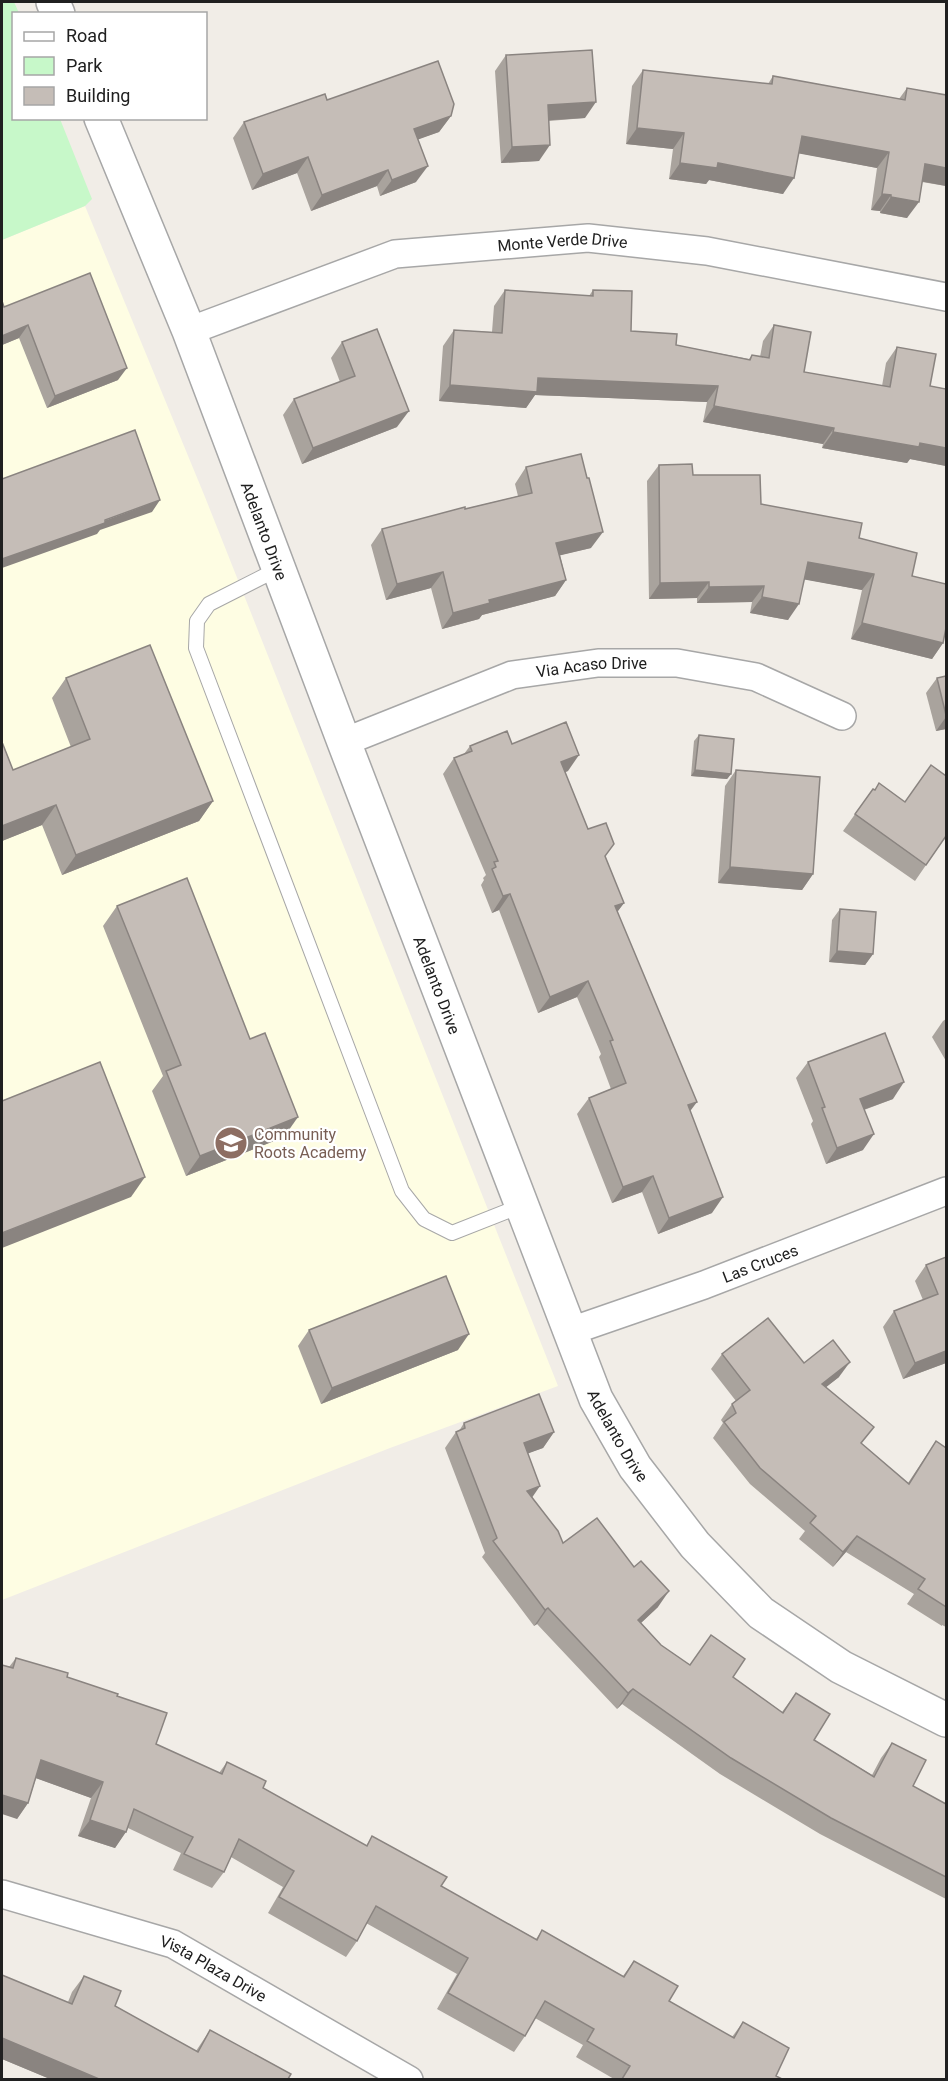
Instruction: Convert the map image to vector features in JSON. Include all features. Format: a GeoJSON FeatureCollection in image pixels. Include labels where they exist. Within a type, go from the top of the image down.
{"type":"FeatureCollection","features":[{"type":"Feature","properties":{"kind":"street","name":"Adelanto Drive"},"geometry":{"type":"LineString","coordinates":[[102,120],[189,331],[596,1399],[635,1467],[704,1554],[761,1612],[841,1667],[946,1720]]}},
{"type":"Feature","properties":{"kind":"street","name":"Monte Verde Drive"},"geometry":{"type":"LineString","coordinates":[[189,331],[395,254],[588,238],[707,251],[946,297]]}},
{"type":"Feature","properties":{"kind":"street","name":"Via Acaso Drive"},"geometry":{"type":"LineString","coordinates":[[344,742],[512,675],[598,663],[677,663],[756,678],[842,716]]}},
{"type":"Feature","properties":{"kind":"street","name":"Las Cruces"},"geometry":{"type":"LineString","coordinates":[[571,1331],[704,1285],[946,1191]]}},
{"type":"Feature","properties":{"kind":"street","name":"Vista Plaza Drive"},"geometry":{"type":"LineString","coordinates":[[2,1894],[173,1944],[409,2079]]}},
{"type":"Feature","properties":{"kind":"lane"},"geometry":{"type":"LineString","coordinates":[[278,569],[209,604],[197,621],[196,648],[402,1191],[424,1219],[452,1233],[522,1205]]}},
{"type":"Feature","properties":{"kind":"shaded area","name":"Community Roots Academy"},"geometry":{"type":"Polygon","coordinates":[[[85,206],[205,497],[558,1386],[390,1448],[2,1600],[2,240],[85,206]]]}},
{"type":"Feature","properties":{"kind":"green space"},"geometry":{"type":"Polygon","coordinates":[[[2,2],[14,2],[19,12],[12,12],[12,120],[60,120],[92,199],[85,206],[2,240],[2,2]]]}},
{"type":"Feature","properties":{"kind":"building"},"geometry":{"type":"Polygon","coordinates":[[[592,50],[596,102],[548,105],[550,145],[512,147],[506,55],[592,50]]]}},
{"type":"Feature","properties":{"kind":"building"},"geometry":{"type":"Polygon","coordinates":[[[438,61],[454,104],[451,116],[414,129],[428,166],[392,180],[388,170],[322,195],[308,157],[263,174],[244,122],[325,94],[327,100],[438,61]]]}},
{"type":"Feature","properties":{"kind":"building"},"geometry":{"type":"Polygon","coordinates":[[[643,70],[772,84],[773,76],[905,100],[907,88],[946,95],[946,168],[925,164],[919,202],[882,194],[889,152],[802,136],[794,178],[718,163],[717,168],[680,163],[684,133],[637,128],[643,70]]]}},
{"type":"Feature","properties":{"kind":"building"},"geometry":{"type":"Polygon","coordinates":[[[90,273],[127,368],[55,396],[28,325],[2,336],[2,301],[4,307],[90,273]]]}},
{"type":"Feature","properties":{"kind":"building"},"geometry":{"type":"Polygon","coordinates":[[[505,290],[593,296],[593,290],[632,291],[631,331],[677,334],[676,345],[750,360],[752,355],[769,358],[774,325],[811,332],[804,372],[890,387],[897,347],[936,354],[930,386],[946,389],[946,448],[920,443],[919,447],[833,432],[834,428],[714,406],[718,386],[538,378],[537,392],[450,385],[454,330],[502,333],[505,290]]]}},
{"type":"Feature","properties":{"kind":"building"},"geometry":{"type":"Polygon","coordinates":[[[377,329],[409,411],[313,448],[294,399],[355,376],[342,342],[377,329]]]}},
{"type":"Feature","properties":{"kind":"building"},"geometry":{"type":"Polygon","coordinates":[[[135,430],[160,500],[105,520],[105,523],[2,559],[2,479],[135,430]]]}},
{"type":"Feature","properties":{"kind":"building"},"geometry":{"type":"Polygon","coordinates":[[[581,454],[603,532],[556,543],[566,580],[489,600],[490,603],[453,613],[443,572],[397,584],[382,529],[465,507],[465,509],[532,493],[526,467],[581,454]]]}},
{"type":"Feature","properties":{"kind":"building"},"geometry":{"type":"Polygon","coordinates":[[[692,464],[693,475],[760,475],[761,504],[862,523],[859,538],[917,553],[912,576],[946,584],[946,628],[943,643],[862,623],[874,574],[808,562],[799,604],[762,597],[764,586],[709,587],[709,582],[660,583],[659,465],[692,464]]]}},
{"type":"Feature","properties":{"kind":"building"},"geometry":{"type":"Polygon","coordinates":[[[150,645],[213,801],[76,855],[56,805],[2,826],[2,742],[13,770],[90,739],[66,678],[150,645]]]}},
{"type":"Feature","properties":{"kind":"building"},"geometry":{"type":"Polygon","coordinates":[[[946,676],[946,715],[937,678],[946,676]]]}},
{"type":"Feature","properties":{"kind":"building"},"geometry":{"type":"Polygon","coordinates":[[[566,722],[579,755],[561,762],[588,829],[606,823],[614,844],[605,856],[624,903],[615,906],[697,1102],[688,1105],[723,1197],[669,1218],[653,1176],[623,1187],[589,1098],[626,1083],[610,1041],[613,1040],[588,981],[550,997],[510,894],[503,896],[492,869],[496,867],[494,862],[498,861],[454,758],[472,751],[470,746],[507,731],[512,744],[566,722]]]}},
{"type":"Feature","properties":{"kind":"building"},"geometry":{"type":"Polygon","coordinates":[[[699,735],[734,739],[731,774],[695,770],[699,735]]]}},
{"type":"Feature","properties":{"kind":"building"},"geometry":{"type":"Polygon","coordinates":[[[931,765],[946,776],[946,836],[926,865],[855,814],[879,783],[905,802],[931,765]]]}},
{"type":"Feature","properties":{"kind":"building"},"geometry":{"type":"Polygon","coordinates":[[[736,770],[820,777],[813,874],[730,867],[736,770]]]}},
{"type":"Feature","properties":{"kind":"building"},"geometry":{"type":"Polygon","coordinates":[[[187,878],[250,1039],[265,1033],[298,1117],[200,1156],[166,1071],[181,1065],[117,906],[187,878]]]}},
{"type":"Feature","properties":{"kind":"building"},"geometry":{"type":"Polygon","coordinates":[[[840,909],[876,912],[873,954],[837,951],[840,909]]]}},
{"type":"Feature","properties":{"kind":"building"},"geometry":{"type":"Polygon","coordinates":[[[885,1033],[904,1082],[860,1099],[874,1134],[837,1148],[808,1062],[885,1033]]]}},
{"type":"Feature","properties":{"kind":"building"},"geometry":{"type":"Polygon","coordinates":[[[100,1062],[145,1177],[2,1233],[2,1101],[100,1062]]]}},
{"type":"Feature","properties":{"kind":"building"},"geometry":{"type":"Polygon","coordinates":[[[946,1257],[946,1351],[915,1363],[894,1311],[938,1294],[926,1265],[946,1257]]]}},
{"type":"Feature","properties":{"kind":"building"},"geometry":{"type":"Polygon","coordinates":[[[446,1276],[469,1334],[332,1388],[309,1330],[446,1276]]]}},
{"type":"Feature","properties":{"kind":"building"},"geometry":{"type":"Polygon","coordinates":[[[768,1318],[804,1363],[833,1340],[850,1362],[822,1384],[874,1427],[861,1443],[909,1484],[936,1441],[946,1448],[946,1607],[918,1589],[925,1579],[857,1536],[843,1552],[810,1523],[816,1516],[760,1468],[724,1422],[736,1413],[732,1404],[750,1390],[722,1354],[768,1318]]]}},
{"type":"Feature","properties":{"kind":"building"},"geometry":{"type":"Polygon","coordinates":[[[539,1394],[554,1432],[524,1443],[540,1486],[527,1491],[558,1531],[563,1543],[597,1518],[634,1567],[641,1561],[669,1591],[638,1620],[661,1645],[690,1665],[711,1635],[745,1659],[733,1677],[783,1713],[796,1693],[830,1714],[814,1740],[874,1777],[892,1743],[926,1760],[913,1786],[946,1804],[946,1877],[831,1818],[731,1758],[633,1689],[628,1693],[548,1608],[545,1610],[493,1541],[497,1538],[456,1432],[465,1428],[464,1423],[539,1394]]]}},
{"type":"Feature","properties":{"kind":"building"},"geometry":{"type":"Polygon","coordinates":[[[16,1658],[68,1673],[67,1677],[167,1713],[156,1744],[222,1774],[227,1762],[266,1781],[263,1788],[367,1846],[372,1836],[447,1877],[441,1886],[537,1940],[542,1930],[624,1977],[634,1961],[678,1986],[669,2001],[734,2038],[743,2022],[789,2048],[776,2076],[782,2079],[622,2079],[630,2066],[587,2041],[594,2029],[545,2001],[525,2036],[448,1993],[468,1958],[376,1906],[357,1941],[279,1897],[294,1871],[239,1839],[224,1872],[184,1854],[193,1837],[134,1809],[126,1832],[90,1820],[103,1782],[41,1760],[28,1803],[2,1795],[2,1665],[13,1668],[16,1658]]]}},
{"type":"Feature","properties":{"kind":"building"},"geometry":{"type":"Polygon","coordinates":[[[2,1975],[72,2004],[84,1976],[121,1991],[115,2006],[198,2052],[210,2030],[291,2074],[288,2079],[99,2079],[2,2038],[2,1975]]]}},
{"type":"Feature","properties":{"kind":"place","name":"Community Roots Academy"},"geometry":{"type":"Point","coordinates":[231,1143]}}]}
